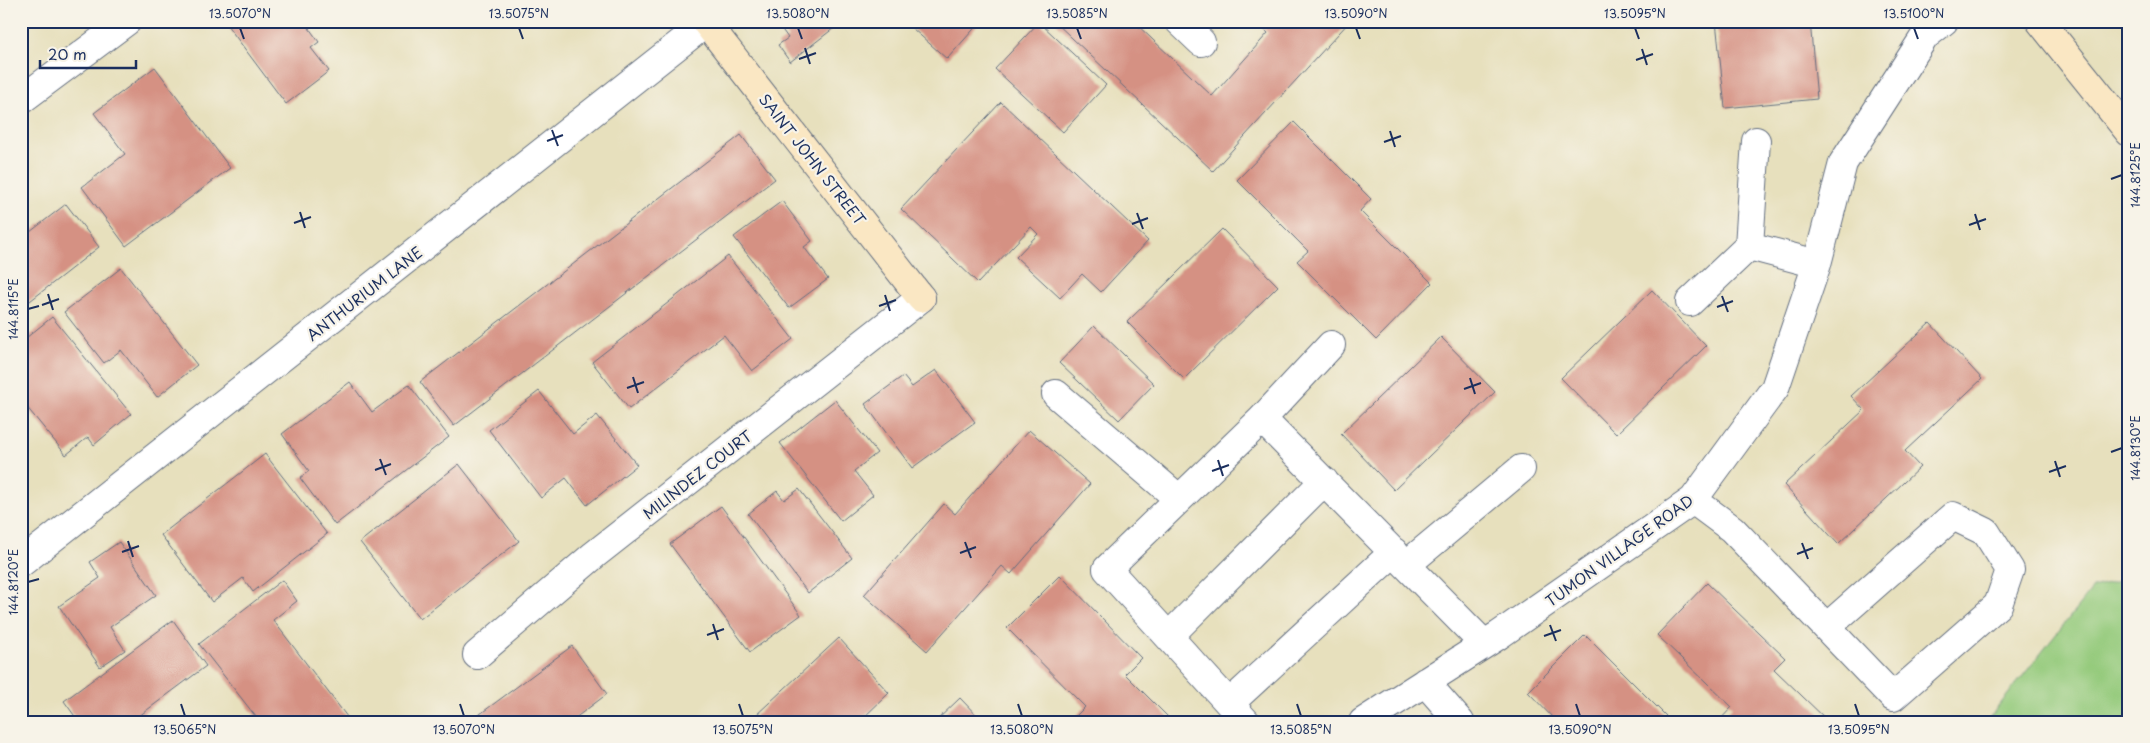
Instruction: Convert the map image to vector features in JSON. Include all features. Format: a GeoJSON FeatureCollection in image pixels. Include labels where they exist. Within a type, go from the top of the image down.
{"type":"FeatureCollection","features":[{"type":"Feature","properties":{"kind":"street"},"geometry":{"type":"LineString","coordinates":[[21,100],[127,21]]}},
{"type":"Feature","properties":{"kind":"street"},"geometry":{"type":"LineString","coordinates":[[1179,21],[1201,42]]}},
{"type":"Feature","properties":{"kind":"street","name":"TUMON VILLAGE ROAD"},"geometry":{"type":"LineString","coordinates":[[1363,722],[1484,644],[1693,500],[1775,388],[1817,264],[1843,163],[1925,36],[1944,21]]}},
{"type":"Feature","properties":{"kind":"street"},"geometry":{"type":"LineString","coordinates":[[2040,21],[2129,132]]}},
{"type":"Feature","properties":{"kind":"street","name":"SAINT JOHN STREET"},"geometry":{"type":"LineString","coordinates":[[706,22],[921,298]]}},
{"type":"Feature","properties":{"kind":"street","name":"ANTHURIUM LANE"},"geometry":{"type":"LineString","coordinates":[[21,563],[706,22]]}},
{"type":"Feature","properties":{"kind":"street"},"geometry":{"type":"LineString","coordinates":[[1690,302],[1749,246],[1756,140]]}},
{"type":"Feature","properties":{"kind":"street"},"geometry":{"type":"LineString","coordinates":[[1749,246],[1817,264]]}},
{"type":"Feature","properties":{"kind":"street","name":"MILINDEZ COURT"},"geometry":{"type":"LineString","coordinates":[[477,655],[594,555],[921,298]]}},
{"type":"Feature","properties":{"kind":"street"},"geometry":{"type":"LineString","coordinates":[[1332,345],[1262,419],[1107,569],[1238,713],[1400,559],[1521,469]]}},
{"type":"Feature","properties":{"kind":"street"},"geometry":{"type":"LineString","coordinates":[[1056,394],[1179,499]]}},
{"type":"Feature","properties":{"kind":"street"},"geometry":{"type":"LineString","coordinates":[[1262,419],[1484,644]]}},
{"type":"Feature","properties":{"kind":"street"},"geometry":{"type":"LineString","coordinates":[[1169,636],[1324,481]]}},
{"type":"Feature","properties":{"kind":"street"},"geometry":{"type":"LineString","coordinates":[[1693,500],[1732,529],[1893,697],[1998,605],[2010,570],[1986,532],[1953,516],[1827,627]]}},
{"type":"Feature","properties":{"kind":"street"},"geometry":{"type":"LineString","coordinates":[[1425,682],[1460,722]]}},
{"type":"Feature","properties":{"kind":"green space"},"geometry":{"type":"Polygon","coordinates":[[[2129,578],[2129,722],[1986,722],[2093,588],[2129,578]]]}},
{"type":"Feature","properties":{"kind":"building"},"geometry":{"type":"Polygon","coordinates":[[[224,21],[304,21],[319,42],[311,48],[329,71],[286,104],[224,21]]]}},
{"type":"Feature","properties":{"kind":"building"},"geometry":{"type":"Polygon","coordinates":[[[776,21],[843,21],[790,62],[778,45],[788,38],[776,21]]]}},
{"type":"Feature","properties":{"kind":"building"},"geometry":{"type":"Polygon","coordinates":[[[904,21],[981,21],[947,59],[904,21]]]}},
{"type":"Feature","properties":{"kind":"building"},"geometry":{"type":"Polygon","coordinates":[[[1054,21],[1133,21],[1212,96],[1268,33],[1255,21],[1350,21],[1213,171],[1054,21]]]}},
{"type":"Feature","properties":{"kind":"building"},"geometry":{"type":"Polygon","coordinates":[[[1716,21],[1810,21],[1817,99],[1725,108],[1716,21]]]}},
{"type":"Feature","properties":{"kind":"building"},"geometry":{"type":"Polygon","coordinates":[[[1039,22],[1106,85],[1063,132],[995,69],[1039,22]]]}},
{"type":"Feature","properties":{"kind":"building"},"geometry":{"type":"Polygon","coordinates":[[[155,67],[230,168],[126,246],[82,187],[125,154],[94,113],[155,67]]]}},
{"type":"Feature","properties":{"kind":"building"},"geometry":{"type":"Polygon","coordinates":[[[1001,102],[1148,241],[1101,292],[1082,274],[1060,298],[1016,257],[1038,234],[1031,227],[978,283],[901,209],[1001,102]]]}},
{"type":"Feature","properties":{"kind":"building"},"geometry":{"type":"Polygon","coordinates":[[[1294,122],[1371,199],[1360,211],[1432,283],[1376,340],[1297,261],[1308,251],[1237,180],[1294,122]]]}},
{"type":"Feature","properties":{"kind":"building"},"geometry":{"type":"Polygon","coordinates":[[[741,135],[775,179],[454,426],[420,382],[741,135]]]}},
{"type":"Feature","properties":{"kind":"building"},"geometry":{"type":"Polygon","coordinates":[[[782,201],[812,241],[804,247],[828,279],[789,308],[734,237],[782,201]]]}},
{"type":"Feature","properties":{"kind":"building"},"geometry":{"type":"Polygon","coordinates":[[[66,204],[99,247],[21,308],[21,239],[66,204]]]}},
{"type":"Feature","properties":{"kind":"building"},"geometry":{"type":"Polygon","coordinates":[[[1222,229],[1278,286],[1184,379],[1127,322],[1222,229]]]}},
{"type":"Feature","properties":{"kind":"building"},"geometry":{"type":"Polygon","coordinates":[[[728,256],[793,339],[752,371],[724,335],[629,409],[592,362],[728,256]]]}},
{"type":"Feature","properties":{"kind":"building"},"geometry":{"type":"Polygon","coordinates":[[[121,268],[197,365],[157,397],[121,350],[104,363],[64,312],[121,268]]]}},
{"type":"Feature","properties":{"kind":"building"},"geometry":{"type":"Polygon","coordinates":[[[1652,290],[1706,346],[1616,434],[1561,378],[1652,290]]]}},
{"type":"Feature","properties":{"kind":"building"},"geometry":{"type":"Polygon","coordinates":[[[52,317],[131,414],[94,445],[88,437],[66,455],[21,400],[21,342],[52,317]]]}},
{"type":"Feature","properties":{"kind":"building"},"geometry":{"type":"Polygon","coordinates":[[[1930,323],[1982,379],[1905,451],[1920,467],[1838,544],[1784,485],[1864,410],[1851,396],[1930,323]]]}},
{"type":"Feature","properties":{"kind":"building"},"geometry":{"type":"Polygon","coordinates":[[[1094,326],[1154,384],[1119,420],[1059,363],[1094,326]]]}},
{"type":"Feature","properties":{"kind":"building"},"geometry":{"type":"Polygon","coordinates":[[[1441,337],[1495,392],[1394,490],[1341,434],[1441,337]]]}},
{"type":"Feature","properties":{"kind":"building"},"geometry":{"type":"Polygon","coordinates":[[[936,370],[975,422],[912,468],[865,404],[903,376],[912,387],[936,370]]]}},
{"type":"Feature","properties":{"kind":"building"},"geometry":{"type":"Polygon","coordinates":[[[350,382],[372,412],[409,385],[449,437],[335,525],[300,478],[309,471],[282,434],[350,382]]]}},
{"type":"Feature","properties":{"kind":"building"},"geometry":{"type":"Polygon","coordinates":[[[539,391],[573,434],[597,415],[637,465],[587,505],[566,478],[541,498],[489,430],[539,391]]]}},
{"type":"Feature","properties":{"kind":"building"},"geometry":{"type":"Polygon","coordinates":[[[835,400],[877,453],[854,471],[873,495],[841,521],[780,443],[835,400]]]}},
{"type":"Feature","properties":{"kind":"building"},"geometry":{"type":"Polygon","coordinates":[[[1029,430],[1090,484],[1011,574],[1002,566],[927,651],[864,595],[944,504],[955,514],[1029,430]]]}},
{"type":"Feature","properties":{"kind":"building"},"geometry":{"type":"Polygon","coordinates":[[[265,454],[327,534],[253,592],[243,578],[212,602],[161,535],[265,454]]]}},
{"type":"Feature","properties":{"kind":"building"},"geometry":{"type":"Polygon","coordinates":[[[459,464],[519,541],[420,619],[360,542],[459,464]]]}},
{"type":"Feature","properties":{"kind":"building"},"geometry":{"type":"Polygon","coordinates":[[[799,489],[852,558],[808,593],[748,514],[777,491],[784,500],[799,489]]]}},
{"type":"Feature","properties":{"kind":"building"},"geometry":{"type":"Polygon","coordinates":[[[721,506],[801,615],[750,652],[670,544],[721,506]]]}},
{"type":"Feature","properties":{"kind":"building"},"geometry":{"type":"Polygon","coordinates":[[[119,542],[156,595],[110,627],[125,650],[100,667],[59,606],[100,578],[90,562],[119,542]]]}},
{"type":"Feature","properties":{"kind":"building"},"geometry":{"type":"Polygon","coordinates":[[[1060,575],[1141,658],[1125,674],[1173,722],[1070,722],[1085,707],[1007,628],[1060,575]]]}},
{"type":"Feature","properties":{"kind":"building"},"geometry":{"type":"Polygon","coordinates":[[[282,580],[297,601],[273,620],[351,722],[260,722],[199,644],[282,580]]]}},
{"type":"Feature","properties":{"kind":"building"},"geometry":{"type":"Polygon","coordinates":[[[1707,583],[1785,658],[1774,669],[1829,722],[1718,722],[1732,707],[1657,635],[1707,583]]]}},
{"type":"Feature","properties":{"kind":"building"},"geometry":{"type":"Polygon","coordinates":[[[173,620],[206,666],[131,722],[79,722],[64,701],[173,620]]]}},
{"type":"Feature","properties":{"kind":"building"},"geometry":{"type":"Polygon","coordinates":[[[1585,635],[1666,716],[1661,722],[1557,722],[1528,692],[1585,635]]]}},
{"type":"Feature","properties":{"kind":"building"},"geometry":{"type":"Polygon","coordinates":[[[839,638],[889,693],[859,722],[760,722],[755,716],[839,638]]]}},
{"type":"Feature","properties":{"kind":"building"},"geometry":{"type":"Polygon","coordinates":[[[572,646],[607,694],[570,722],[479,722],[476,717],[572,646]]]}},
{"type":"Feature","properties":{"kind":"building"},"geometry":{"type":"Polygon","coordinates":[[[960,698],[983,722],[935,722],[960,698]]]}}]}
